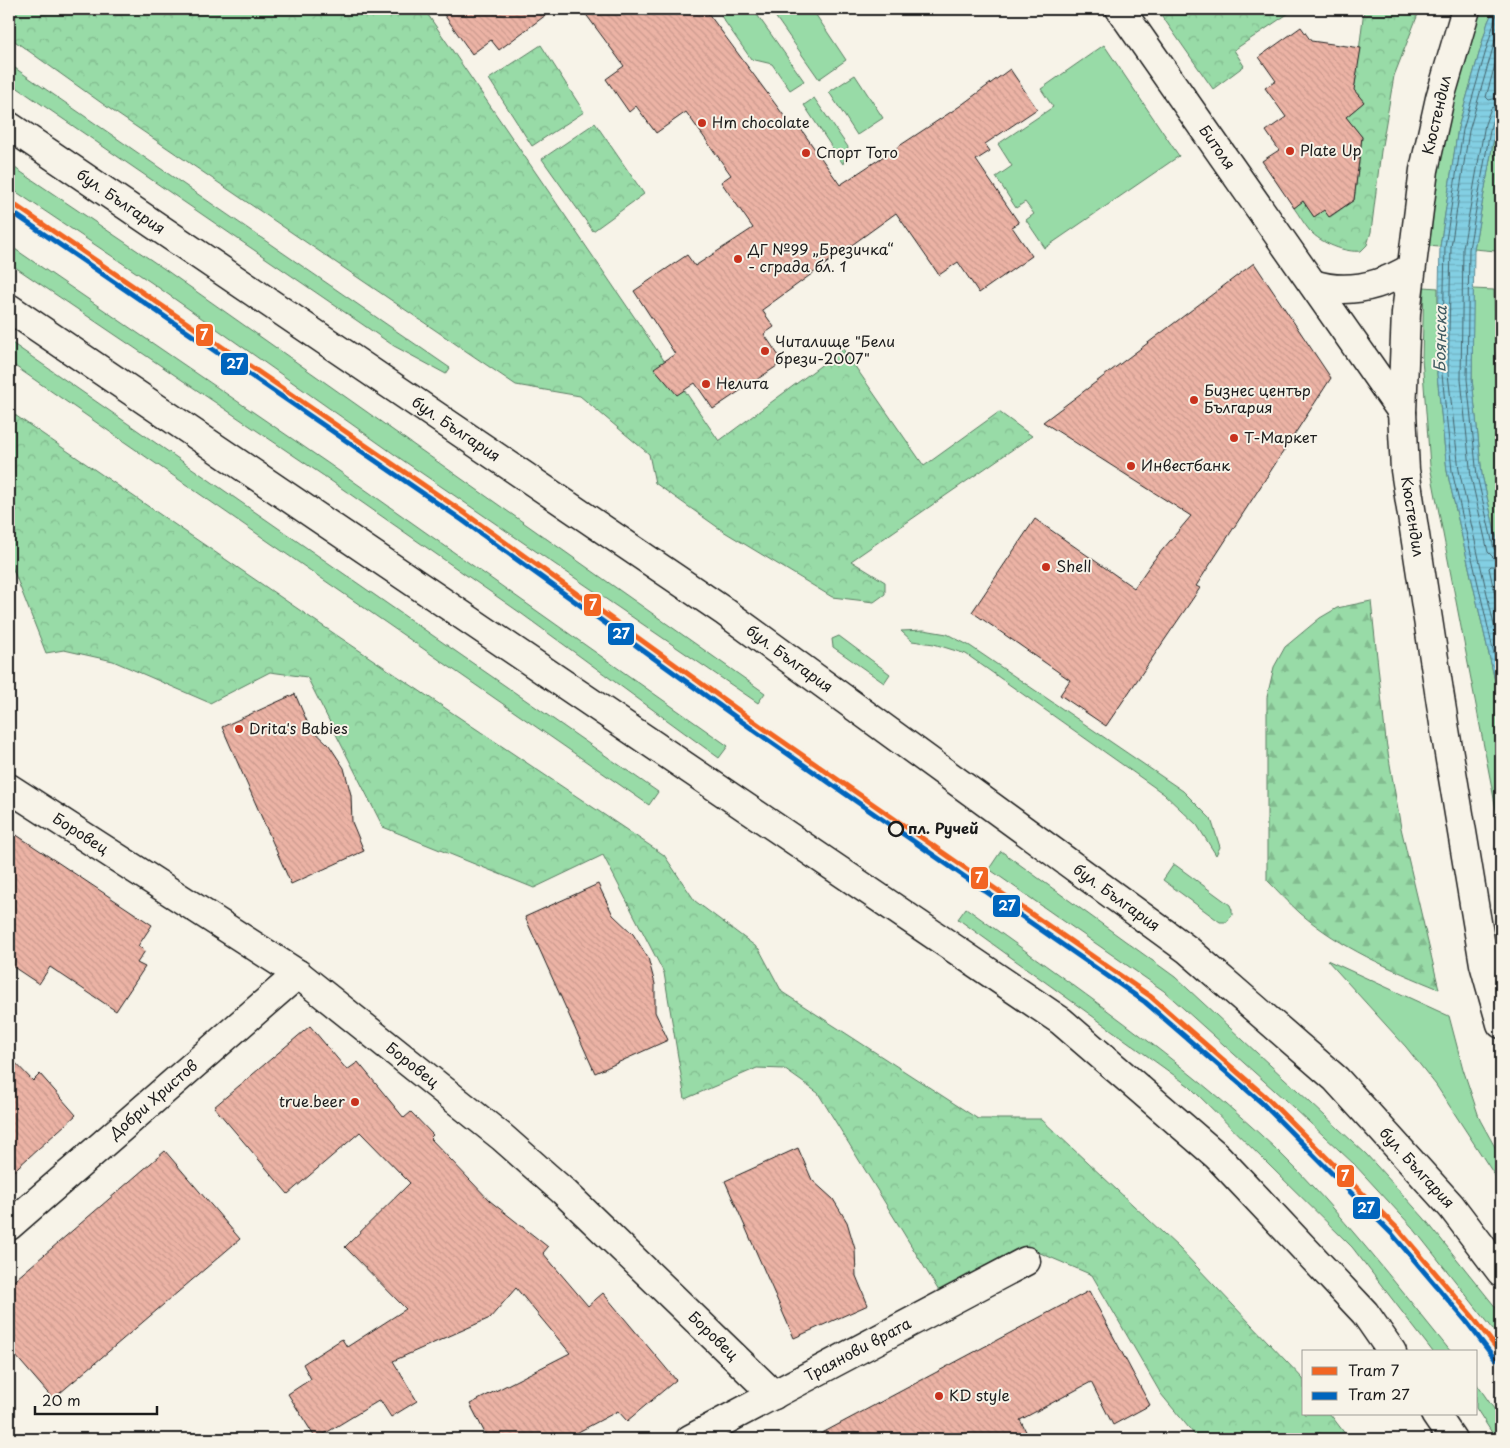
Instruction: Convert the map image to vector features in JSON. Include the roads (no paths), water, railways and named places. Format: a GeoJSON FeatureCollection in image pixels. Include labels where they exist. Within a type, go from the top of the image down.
{"type":"FeatureCollection","features":[{"type":"Feature","properties":{"kind":"main road","name":"Битоля"},"geometry":{"type":"LineString","coordinates":[[1120,9],[1402,412]]}},
{"type":"Feature","properties":{"kind":"main road","name":"Кюстендил"},"geometry":{"type":"LineString","coordinates":[[1466,9],[1440,98],[1426,161],[1410,268],[1403,356],[1402,412],[1406,470],[1445,730],[1484,964],[1501,1024]]}},
{"type":"Feature","properties":{"kind":"main road","name":"бул. България"},"geometry":{"type":"LineString","coordinates":[[9,126],[725,612],[1188,950],[1336,1079],[1451,1206],[1501,1272]]}},
{"type":"Feature","properties":{"kind":"main road"},"geometry":{"type":"LineString","coordinates":[[1313,284],[1349,289],[1368,286],[1387,281],[1410,268]]}},
{"type":"Feature","properties":{"kind":"main road"},"geometry":{"type":"LineString","coordinates":[[9,308],[1062,1021],[1217,1156],[1365,1313],[1391,1350]]}},
{"type":"Feature","properties":{"kind":"main road","name":"Боровец"},"geometry":{"type":"LineString","coordinates":[[9,788],[298,974],[502,1137],[563,1190],[774,1395]]}},
{"type":"Feature","properties":{"kind":"main road","name":"Добри Христов"},"geometry":{"type":"LineString","coordinates":[[9,1226],[298,974]]}},
{"type":"Feature","properties":{"kind":"main road","name":"Траянови врата"},"geometry":{"type":"LineString","coordinates":[[690,1439],[1026,1261]]}},
{"type":"Feature","properties":{"kind":"main road"},"geometry":{"type":"LineString","coordinates":[[1436,1416],[1452,1439]]}},
{"type":"Feature","properties":{"kind":"water","name":"Боянска"},"geometry":{"type":"Polygon","coordinates":[[[1494,9],[1501,9],[1501,108],[1496,126],[1474,249],[1472,379],[1482,475],[1501,558],[1501,707],[1447,471],[1437,374],[1440,247],[1458,128],[1488,22],[1494,9]]]}},
{"type":"Feature","properties":{"kind":"tram line","name":"7"},"geometry":{"type":"LineString","coordinates":[[9,201],[466,514],[759,725],[1150,996],[1266,1097],[1398,1229],[1472,1316],[1501,1354]]}},
{"type":"Feature","properties":{"kind":"tram line","name":"27"},"geometry":{"type":"LineString","coordinates":[[9,210],[462,520],[755,731],[1145,1002],[1261,1102],[1392,1234],[1466,1321],[1495,1359]]}},
{"type":"Feature","properties":{"kind":"place","name":"Hm chocolate"},"geometry":{"type":"Point","coordinates":[702,123]}},
{"type":"Feature","properties":{"kind":"place","name":"Plate Up"},"geometry":{"type":"Point","coordinates":[1290,151]}},
{"type":"Feature","properties":{"kind":"place","name":"Спорт Тото"},"geometry":{"type":"Point","coordinates":[806,153]}},
{"type":"Feature","properties":{"kind":"place","name":"ДГ №99 „Брезичка“ - сграда бл. 1"},"geometry":{"type":"Point","coordinates":[738,259]}},
{"type":"Feature","properties":{"kind":"place","name":"Читалище \"Бели брези-2007\""},"geometry":{"type":"Point","coordinates":[765,351]}},
{"type":"Feature","properties":{"kind":"place","name":"Нелита"},"geometry":{"type":"Point","coordinates":[706,384]}},
{"type":"Feature","properties":{"kind":"place","name":"Бизнес център България"},"geometry":{"type":"Point","coordinates":[1194,400]}},
{"type":"Feature","properties":{"kind":"place","name":"Т-Маркет"},"geometry":{"type":"Point","coordinates":[1234,438]}},
{"type":"Feature","properties":{"kind":"place","name":"Инвестбанк"},"geometry":{"type":"Point","coordinates":[1131,466]}},
{"type":"Feature","properties":{"kind":"place","name":"Shell"},"geometry":{"type":"Point","coordinates":[1046,567]}},
{"type":"Feature","properties":{"kind":"place","name":"Drita's Babies"},"geometry":{"type":"Point","coordinates":[239,729]}},
{"type":"Feature","properties":{"kind":"place","name":"пл. Ручей"},"geometry":{"type":"Point","coordinates":[896,829]}},
{"type":"Feature","properties":{"kind":"place","name":"true.beer"},"geometry":{"type":"Point","coordinates":[355,1102]}},
{"type":"Feature","properties":{"kind":"place","name":"KD style"},"geometry":{"type":"Point","coordinates":[939,1396]}}]}
